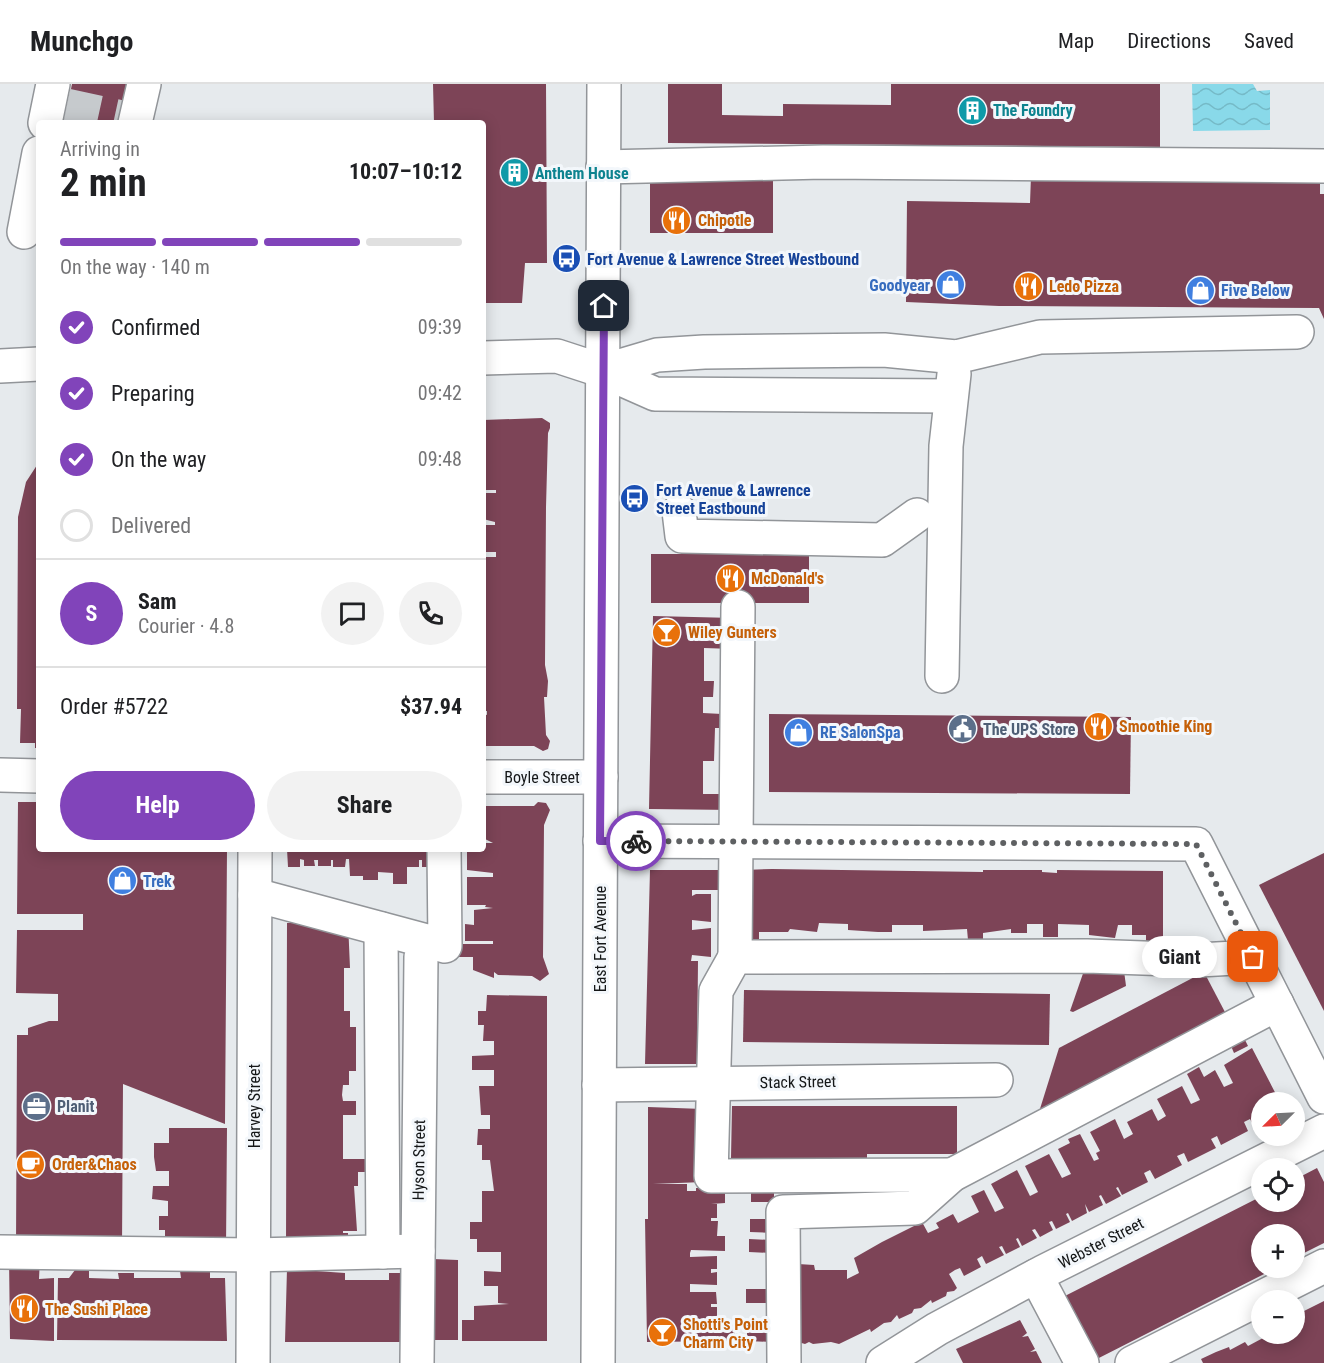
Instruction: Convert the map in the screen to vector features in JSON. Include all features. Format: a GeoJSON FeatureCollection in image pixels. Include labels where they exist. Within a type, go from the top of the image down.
{"type":"FeatureCollection","features":[{"type":"Feature","properties":{"kind":"street"},"geometry":{"type":"LineString","coordinates":[[131,120],[144,84]]}},
{"type":"Feature","properties":{"kind":"street","name":"East Fort Avenue"},"geometry":{"type":"LineString","coordinates":[[598,1363],[603,84]]}},
{"type":"Feature","properties":{"kind":"street"},"geometry":{"type":"LineString","coordinates":[[603,167],[823,162],[1324,166]]}},
{"type":"Feature","properties":{"kind":"street"},"geometry":{"type":"LineString","coordinates":[[21,233],[36,188]]}},
{"type":"Feature","properties":{"kind":"street"},"geometry":{"type":"LineString","coordinates":[[603,371],[657,355],[884,350],[956,357],[1040,337],[1297,332]]}},
{"type":"Feature","properties":{"kind":"street"},"geometry":{"type":"LineString","coordinates":[[837,351],[847,395]]}},
{"type":"Feature","properties":{"kind":"street"},"geometry":{"type":"LineString","coordinates":[[486,358],[557,356],[603,371],[655,394],[951,396]]}},
{"type":"Feature","properties":{"kind":"street"},"geometry":{"type":"LineString","coordinates":[[942,676],[946,446],[956,357]]}},
{"type":"Feature","properties":{"kind":"street"},"geometry":{"type":"LineString","coordinates":[[0,366],[36,364]]}},
{"type":"Feature","properties":{"kind":"street"},"geometry":{"type":"LineString","coordinates":[[679,511],[682,536],[882,540],[917,515]]}},
{"type":"Feature","properties":{"kind":"street"},"geometry":{"type":"LineString","coordinates":[[738,607],[735,957],[716,991],[711,1176],[952,1175]]}},
{"type":"Feature","properties":{"kind":"street"},"geometry":{"type":"LineString","coordinates":[[0,775],[36,776]]}},
{"type":"Feature","properties":{"kind":"street","name":"Boyle Street"},"geometry":{"type":"LineString","coordinates":[[486,777],[601,777]]}},
{"type":"Feature","properties":{"kind":"street"},"geometry":{"type":"LineString","coordinates":[[600,841],[1196,844],[1324,1097]]}},
{"type":"Feature","properties":{"kind":"street","name":"Harvey Street"},"geometry":{"type":"LineString","coordinates":[[253,1363],[255,852]]}},
{"type":"Feature","properties":{"kind":"street"},"geometry":{"type":"LineString","coordinates":[[255,895],[445,946],[444,852]]}},
{"type":"Feature","properties":{"kind":"street"},"geometry":{"type":"LineString","coordinates":[[381,929],[383,1252]]}},
{"type":"Feature","properties":{"kind":"street"},"geometry":{"type":"LineString","coordinates":[[735,957],[1087,956],[1199,960],[1253,957]]}},
{"type":"Feature","properties":{"kind":"street","name":"Hyson Street"},"geometry":{"type":"LineString","coordinates":[[417,1363],[421,957]]}},
{"type":"Feature","properties":{"kind":"street"},"geometry":{"type":"LineString","coordinates":[[783,1363],[783,1212],[915,1208],[952,1175],[1277,1004]]}},
{"type":"Feature","properties":{"kind":"street","name":"Stack Street"},"geometry":{"type":"LineString","coordinates":[[599,1085],[996,1080]]}},
{"type":"Feature","properties":{"kind":"street","name":"Webster Street"},"geometry":{"type":"LineString","coordinates":[[901,1358],[1036,1276],[1324,1131]]}},
{"type":"Feature","properties":{"kind":"street"},"geometry":{"type":"LineString","coordinates":[[0,1252],[253,1255],[418,1251]]}},
{"type":"Feature","properties":{"kind":"street"},"geometry":{"type":"LineString","coordinates":[[1132,1363],[1324,1266]]}},
{"type":"Feature","properties":{"kind":"street"},"geometry":{"type":"LineString","coordinates":[[1036,1276],[1082,1363]]}},
{"type":"Feature","properties":{"kind":"water"},"geometry":{"type":"Polygon","coordinates":[[[1192,84],[1253,84],[1257,91],[1270,90],[1270,130],[1193,131],[1192,84]]]}},
{"type":"Feature","properties":{"kind":"building"},"geometry":{"type":"Polygon","coordinates":[[[72,84],[129,84],[122,120],[65,120],[72,84]]]}},
{"type":"Feature","properties":{"kind":"building","name":"Anthem House"},"geometry":{"type":"Polygon","coordinates":[[[433,84],[546,84],[547,263],[525,263],[522,303],[486,303],[486,120],[434,120],[433,84]]]}},
{"type":"Feature","properties":{"kind":"building","name":"The Foundry"},"geometry":{"type":"Polygon","coordinates":[[[668,84],[722,84],[722,115],[783,116],[783,104],[891,105],[891,84],[1160,84],[1160,147],[668,143],[668,84]]]}},
{"type":"Feature","properties":{"kind":"building"},"geometry":{"type":"Polygon","coordinates":[[[650,174],[773,175],[773,233],[650,233],[650,174]]]}},
{"type":"Feature","properties":{"kind":"building"},"geometry":{"type":"Polygon","coordinates":[[[1031,176],[1320,180],[1320,194],[1324,194],[1324,319],[1319,308],[999,306],[906,302],[907,201],[1030,203],[1031,176]]]}},
{"type":"Feature","properties":{"kind":"building"},"geometry":{"type":"Polygon","coordinates":[[[542,418],[550,423],[546,507],[545,665],[548,681],[547,697],[544,697],[546,735],[550,741],[548,749],[543,751],[534,746],[486,746],[486,557],[496,557],[496,552],[486,552],[486,525],[495,525],[495,522],[486,520],[486,493],[496,493],[496,490],[486,490],[486,420],[542,418]]]}},
{"type":"Feature","properties":{"kind":"building"},"geometry":{"type":"Polygon","coordinates":[[[36,467],[36,748],[35,743],[20,743],[21,709],[17,709],[18,517],[26,482],[36,467]]]}},
{"type":"Feature","properties":{"kind":"building","name":"McDonald's"},"geometry":{"type":"Polygon","coordinates":[[[689,543],[809,543],[809,603],[651,603],[651,554],[689,554],[689,543]]]}},
{"type":"Feature","properties":{"kind":"building"},"geometry":{"type":"Polygon","coordinates":[[[653,616],[734,618],[733,649],[704,648],[704,681],[714,681],[713,697],[703,697],[703,713],[722,714],[722,728],[715,728],[714,761],[703,761],[703,794],[733,794],[733,810],[649,809],[653,616]]]}},
{"type":"Feature","properties":{"kind":"building"},"geometry":{"type":"Polygon","coordinates":[[[769,714],[1131,717],[1130,794],[769,792],[769,714]]]}},
{"type":"Feature","properties":{"kind":"building"},"geometry":{"type":"Polygon","coordinates":[[[18,802],[36,802],[36,852],[227,852],[225,1124],[123,1084],[122,1247],[16,1246],[17,1035],[28,1035],[28,1028],[49,1021],[58,1021],[58,994],[16,993],[17,930],[83,930],[83,914],[17,914],[18,802]]]}},
{"type":"Feature","properties":{"kind":"building"},"geometry":{"type":"Polygon","coordinates":[[[538,802],[546,803],[550,810],[544,825],[543,957],[549,974],[540,981],[532,976],[498,975],[494,972],[494,978],[473,970],[473,957],[449,957],[449,944],[493,944],[493,941],[465,941],[465,924],[474,925],[474,910],[493,908],[485,907],[486,905],[467,905],[467,877],[493,877],[493,873],[467,870],[467,852],[486,852],[486,843],[493,843],[486,840],[486,806],[534,806],[538,802]]]}},
{"type":"Feature","properties":{"kind":"building"},"geometry":{"type":"Polygon","coordinates":[[[287,852],[437,852],[437,867],[422,867],[422,860],[419,860],[419,867],[407,867],[407,884],[393,884],[393,873],[378,872],[378,880],[363,880],[363,876],[350,876],[349,859],[346,859],[345,867],[333,867],[333,860],[331,860],[331,866],[318,866],[318,860],[314,860],[315,866],[304,866],[304,860],[300,859],[300,867],[288,867],[287,852]]]}},
{"type":"Feature","properties":{"kind":"building"},"geometry":{"type":"Polygon","coordinates":[[[1324,853],[1324,1011],[1259,885],[1324,853]]]}},
{"type":"Feature","properties":{"kind":"building"},"geometry":{"type":"Polygon","coordinates":[[[650,870],[732,870],[732,890],[692,890],[692,896],[711,894],[711,922],[692,920],[692,930],[711,928],[711,957],[692,955],[691,961],[698,961],[697,1064],[645,1064],[650,870]]]}},
{"type":"Feature","properties":{"kind":"building"},"geometry":{"type":"Polygon","coordinates":[[[743,870],[983,872],[983,870],[1042,870],[1042,872],[1057,873],[1057,870],[1163,871],[1163,950],[1146,950],[1146,935],[1132,935],[1132,925],[1118,925],[1115,938],[1089,935],[1089,925],[1058,924],[1058,937],[1043,937],[1043,924],[1027,924],[1027,933],[1011,933],[1011,929],[983,933],[983,940],[968,940],[967,929],[923,931],[923,925],[892,925],[892,932],[878,932],[848,930],[848,924],[819,923],[817,932],[790,929],[788,932],[759,932],[759,948],[745,936],[743,870]]]}},
{"type":"Feature","properties":{"kind":"building"},"geometry":{"type":"Polygon","coordinates":[[[348,922],[350,968],[344,968],[344,1011],[350,1011],[350,1027],[356,1027],[356,1071],[349,1071],[349,1085],[343,1085],[342,1095],[343,1101],[356,1101],[356,1115],[343,1115],[343,1159],[374,1159],[374,1172],[358,1172],[358,1186],[354,1186],[357,1231],[343,1231],[343,1233],[348,1233],[348,1246],[286,1246],[287,923],[348,922]]]}},
{"type":"Feature","properties":{"kind":"building"},"geometry":{"type":"Polygon","coordinates":[[[1087,962],[1123,963],[1126,986],[1073,1012],[1070,1011],[1087,962]]]}},
{"type":"Feature","properties":{"kind":"building"},"geometry":{"type":"Polygon","coordinates":[[[1204,972],[1226,1014],[1039,1112],[1059,1048],[1204,972]]]}},
{"type":"Feature","properties":{"kind":"building"},"geometry":{"type":"Polygon","coordinates":[[[744,990],[1050,994],[1049,1045],[743,1042],[744,990]]]}},
{"type":"Feature","properties":{"kind":"building"},"geometry":{"type":"Polygon","coordinates":[[[487,995],[547,996],[547,1341],[462,1341],[462,1320],[474,1320],[474,1306],[509,1304],[498,1303],[498,1286],[484,1286],[484,1271],[501,1272],[501,1252],[477,1252],[477,1239],[470,1239],[470,1222],[482,1222],[482,1191],[494,1191],[490,1160],[482,1160],[482,1145],[477,1145],[478,1129],[490,1129],[490,1115],[481,1115],[479,1086],[494,1086],[494,1070],[472,1070],[472,1056],[494,1055],[494,1041],[483,1041],[484,1025],[478,1025],[478,1011],[486,1011],[487,995]]]}},
{"type":"Feature","properties":{"kind":"building"},"geometry":{"type":"Polygon","coordinates":[[[1241,1032],[1248,1046],[1234,1053],[1228,1039],[1241,1032]]]}},
{"type":"Feature","properties":{"kind":"building"},"geometry":{"type":"Polygon","coordinates":[[[1252,1048],[1275,1092],[1251,1092],[1251,1121],[1250,1119],[1244,1122],[1248,1131],[1221,1145],[1217,1136],[1211,1139],[1216,1148],[1188,1162],[1184,1153],[1177,1156],[1182,1165],[1155,1179],[1150,1170],[1144,1173],[1148,1182],[1122,1195],[1118,1187],[1116,1188],[1121,1196],[1106,1204],[1101,1195],[1099,1196],[1103,1205],[1089,1212],[1085,1204],[1087,1213],[1072,1221],[1068,1213],[1066,1214],[1070,1222],[1056,1229],[1052,1221],[1049,1222],[1053,1230],[1040,1237],[1035,1229],[1032,1230],[1037,1238],[1022,1246],[1018,1238],[1016,1239],[1020,1247],[1006,1254],[1002,1246],[999,1247],[1004,1255],[986,1264],[982,1256],[977,1259],[981,1267],[964,1276],[960,1268],[955,1270],[949,1274],[957,1288],[954,1291],[947,1292],[946,1296],[932,1303],[931,1300],[921,1308],[914,1309],[912,1313],[899,1319],[897,1315],[891,1322],[884,1323],[871,1332],[870,1329],[839,1344],[798,1342],[798,1264],[814,1265],[815,1270],[847,1270],[847,1279],[859,1273],[854,1258],[882,1242],[922,1222],[928,1233],[939,1228],[936,1223],[953,1214],[958,1223],[979,1212],[971,1196],[984,1190],[995,1212],[1004,1208],[991,1184],[1017,1170],[1030,1196],[1038,1192],[1025,1166],[1049,1154],[1062,1178],[1071,1174],[1058,1149],[1070,1143],[1068,1139],[1080,1134],[1094,1161],[1099,1159],[1096,1153],[1100,1151],[1090,1132],[1115,1119],[1124,1139],[1133,1134],[1127,1122],[1152,1109],[1158,1121],[1166,1116],[1157,1099],[1182,1086],[1191,1104],[1200,1100],[1187,1074],[1199,1067],[1204,1077],[1215,1070],[1224,1087],[1233,1083],[1224,1065],[1252,1048]]]}},
{"type":"Feature","properties":{"kind":"building"},"geometry":{"type":"Polygon","coordinates":[[[732,1106],[957,1106],[957,1154],[867,1154],[867,1159],[731,1158],[732,1106]]]}},
{"type":"Feature","properties":{"kind":"building"},"geometry":{"type":"Polygon","coordinates":[[[648,1107],[703,1109],[703,1182],[653,1184],[687,1184],[687,1191],[696,1191],[696,1188],[725,1188],[725,1203],[711,1204],[717,1204],[717,1218],[711,1218],[711,1221],[718,1221],[717,1236],[725,1236],[725,1251],[691,1250],[690,1253],[690,1257],[717,1256],[717,1269],[711,1269],[711,1273],[717,1272],[717,1285],[690,1284],[690,1292],[716,1292],[717,1304],[711,1304],[711,1307],[717,1307],[717,1324],[735,1324],[735,1341],[647,1342],[645,1219],[648,1219],[648,1107]]]}},
{"type":"Feature","properties":{"kind":"building"},"geometry":{"type":"Polygon","coordinates":[[[169,1128],[227,1128],[226,1248],[165,1247],[165,1230],[159,1230],[159,1216],[168,1216],[168,1201],[152,1199],[153,1186],[169,1186],[169,1171],[156,1171],[154,1143],[169,1143],[169,1128]]]}},
{"type":"Feature","properties":{"kind":"building"},"geometry":{"type":"Polygon","coordinates":[[[1317,1168],[1324,1182],[1324,1243],[1305,1252],[1305,1224],[1251,1224],[1251,1278],[1256,1278],[1091,1362],[1059,1299],[1251,1202],[1251,1212],[1305,1212],[1305,1174],[1317,1168]]]}},
{"type":"Feature","properties":{"kind":"building"},"geometry":{"type":"Polygon","coordinates":[[[751,1189],[774,1189],[774,1202],[751,1202],[751,1189]]]}},
{"type":"Feature","properties":{"kind":"building"},"geometry":{"type":"Polygon","coordinates":[[[750,1219],[773,1219],[773,1233],[750,1232],[750,1219]]]}},
{"type":"Feature","properties":{"kind":"building"},"geometry":{"type":"Polygon","coordinates":[[[749,1239],[773,1240],[773,1253],[749,1252],[749,1239]]]}},
{"type":"Feature","properties":{"kind":"building","name":"The Sushi Place"},"geometry":{"type":"Polygon","coordinates":[[[9,1257],[40,1258],[39,1279],[54,1278],[54,1341],[10,1339],[9,1257]]]}},
{"type":"Feature","properties":{"kind":"building"},"geometry":{"type":"Polygon","coordinates":[[[433,1259],[458,1260],[458,1340],[433,1340],[433,1259]]]}},
{"type":"Feature","properties":{"kind":"building"},"geometry":{"type":"Polygon","coordinates":[[[287,1269],[345,1273],[345,1280],[389,1280],[389,1273],[404,1273],[406,1342],[285,1342],[287,1269]]]}},
{"type":"Feature","properties":{"kind":"building"},"geometry":{"type":"Polygon","coordinates":[[[75,1270],[89,1271],[89,1278],[119,1279],[118,1273],[134,1273],[134,1278],[181,1278],[180,1271],[210,1271],[210,1278],[225,1278],[227,1341],[57,1340],[58,1278],[69,1278],[75,1270]]]}},
{"type":"Feature","properties":{"kind":"building"},"geometry":{"type":"Polygon","coordinates":[[[746,1289],[772,1289],[772,1303],[746,1303],[746,1289]]]}},
{"type":"Feature","properties":{"kind":"building"},"geometry":{"type":"Polygon","coordinates":[[[1324,1301],[1324,1363],[1203,1363],[1201,1359],[1229,1347],[1230,1350],[1245,1342],[1248,1346],[1252,1344],[1305,1344],[1305,1310],[1324,1301]]]}},
{"type":"Feature","properties":{"kind":"building"},"geometry":{"type":"Polygon","coordinates":[[[1020,1320],[1027,1333],[1022,1337],[1028,1336],[1035,1349],[1030,1352],[1036,1351],[1042,1363],[963,1363],[956,1349],[1020,1320]]]}},
{"type":"Feature","properties":{"kind":"building"},"geometry":{"type":"Polygon","coordinates":[[[747,1324],[772,1325],[772,1342],[747,1341],[747,1324]]]}},
{"type":"Feature","properties":{"kind":"tunnel"},"geometry":{"type":"LineString","coordinates":[[67,105],[122,117]]}},
{"type":"Feature","properties":{"kind":"way so far"},"geometry":{"type":"LineString","coordinates":[[636,841],[1196,844],[1253,957]]}},
{"type":"Feature","properties":{"kind":"place","name":"The Foundry"},"geometry":{"type":"Point","coordinates":[972,110]}},
{"type":"Feature","properties":{"kind":"place","name":"Anthem House"},"geometry":{"type":"Point","coordinates":[514,173]}},
{"type":"Feature","properties":{"kind":"place","name":"Chipotle"},"geometry":{"type":"Point","coordinates":[677,220]}},
{"type":"Feature","properties":{"kind":"place","name":"Fort Avenue & Lawrence Street Westbound"},"geometry":{"type":"Point","coordinates":[566,259]}},
{"type":"Feature","properties":{"kind":"place","name":"Goodyear"},"geometry":{"type":"Point","coordinates":[951,285]}},
{"type":"Feature","properties":{"kind":"place","name":"Ledo Pizza"},"geometry":{"type":"Point","coordinates":[1028,286]}},
{"type":"Feature","properties":{"kind":"place","name":"Five Below"},"geometry":{"type":"Point","coordinates":[1200,290]}},
{"type":"Feature","properties":{"kind":"place","name":"Fort Avenue & Lawrence Street Eastbound"},"geometry":{"type":"Point","coordinates":[635,499]}},
{"type":"Feature","properties":{"kind":"place","name":"McDonald's"},"geometry":{"type":"Point","coordinates":[730,578]}},
{"type":"Feature","properties":{"kind":"place","name":"Wiley Gunters"},"geometry":{"type":"Point","coordinates":[667,632]}},
{"type":"Feature","properties":{"kind":"place","name":"Smoothie King"},"geometry":{"type":"Point","coordinates":[1098,726]}},
{"type":"Feature","properties":{"kind":"place","name":"The UPS Store"},"geometry":{"type":"Point","coordinates":[962,729]}},
{"type":"Feature","properties":{"kind":"place","name":"RE SalonSpa"},"geometry":{"type":"Point","coordinates":[799,732]}},
{"type":"Feature","properties":{"kind":"place","name":"Trek"},"geometry":{"type":"Point","coordinates":[122,881]}},
{"type":"Feature","properties":{"kind":"place","name":"Giant"},"geometry":{"type":"Point","coordinates":[1253,957]}},
{"type":"Feature","properties":{"kind":"place","name":"Planit"},"geometry":{"type":"Point","coordinates":[36,1106]}},
{"type":"Feature","properties":{"kind":"place","name":"Order&Chaos"},"geometry":{"type":"Point","coordinates":[31,1164]}},
{"type":"Feature","properties":{"kind":"place","name":"The Sushi Place"},"geometry":{"type":"Point","coordinates":[24,1309]}},
{"type":"Feature","properties":{"kind":"place","name":"Shotti's Point Charm City"},"geometry":{"type":"Point","coordinates":[662,1333]}},
{"type":"Feature","properties":{"kind":"route"},"geometry":{"type":"LineString","coordinates":[[604,306],[600,841],[636,841]]}}]}
